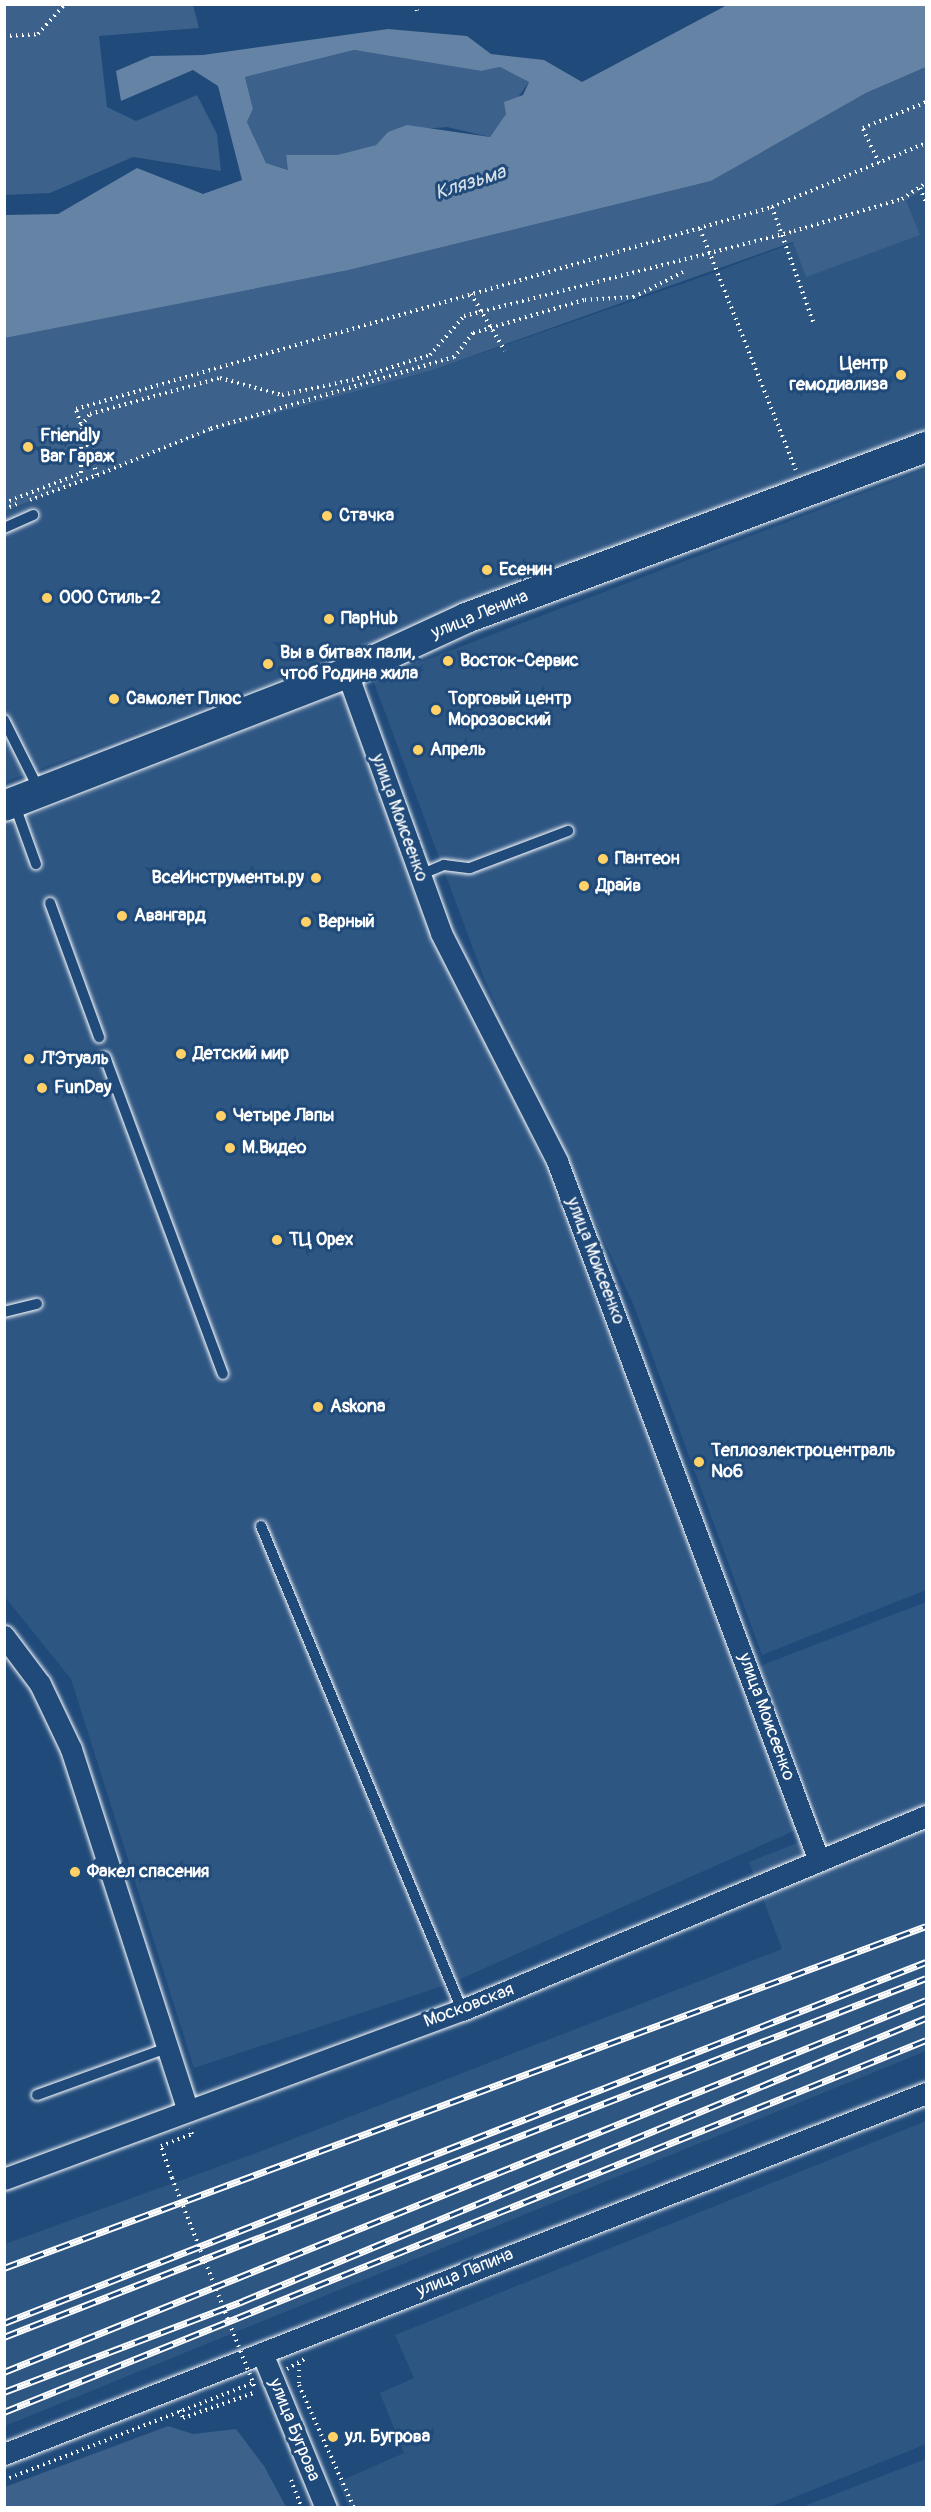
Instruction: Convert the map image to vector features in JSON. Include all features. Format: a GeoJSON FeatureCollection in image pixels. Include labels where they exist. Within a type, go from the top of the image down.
{"type":"FeatureCollection","features":[{"type":"Feature","properties":{"kind":"main road","name":"улица Ленина"},"geometry":{"type":"LineString","coordinates":[[19,800],[347,673],[466,618],[927,447]]}},
{"type":"Feature","properties":{"kind":"street","name":"улица Моисеенко"},"geometry":{"type":"LineString","coordinates":[[347,673],[441,933],[557,1161],[819,1861]]}},
{"type":"Feature","properties":{"kind":"street"},"geometry":{"type":"LineString","coordinates":[[4,1636],[40,1684],[71,1749],[164,2049],[187,2109]]}},
{"type":"Feature","properties":{"kind":"street","name":"Московская"},"geometry":{"type":"LineString","coordinates":[[4,2179],[187,2109],[462,2010],[927,1816]]}},
{"type":"Feature","properties":{"kind":"street","name":"улица Лапина"},"geometry":{"type":"LineString","coordinates":[[4,2454],[927,2093]]}},
{"type":"Feature","properties":{"kind":"street","name":"улица Бугрова"},"geometry":{"type":"LineString","coordinates":[[262,2353],[326,2508]]}},
{"type":"Feature","properties":{"kind":"lane"},"geometry":{"type":"LineString","coordinates":[[4,528],[33,515]]}},
{"type":"Feature","properties":{"kind":"lane"},"geometry":{"type":"LineString","coordinates":[[4,720],[19,800],[36,864]]}},
{"type":"Feature","properties":{"kind":"lane"},"geometry":{"type":"LineString","coordinates":[[420,875],[444,865],[470,868],[568,831]]}},
{"type":"Feature","properties":{"kind":"lane"},"geometry":{"type":"LineString","coordinates":[[50,903],[99,1037]]}},
{"type":"Feature","properties":{"kind":"lane"},"geometry":{"type":"LineString","coordinates":[[105,1057],[223,1374]]}},
{"type":"Feature","properties":{"kind":"lane"},"geometry":{"type":"LineString","coordinates":[[4,1312],[37,1304]]}},
{"type":"Feature","properties":{"kind":"lane"},"geometry":{"type":"LineString","coordinates":[[261,1526],[462,2010]]}},
{"type":"Feature","properties":{"kind":"lane"},"geometry":{"type":"LineString","coordinates":[[37,2095],[164,2049]]}},
{"type":"Feature","properties":{"kind":"path"},"geometry":{"type":"LineString","coordinates":[[4,36],[38,34],[65,4]]}},
{"type":"Feature","properties":{"kind":"path"},"geometry":{"type":"LineString","coordinates":[[415,4],[417,11]]}},
{"type":"Feature","properties":{"kind":"path"},"geometry":{"type":"LineString","coordinates":[[879,163],[864,128],[927,102]]}},
{"type":"Feature","properties":{"kind":"path"},"geometry":{"type":"LineString","coordinates":[[97,475],[76,409],[772,207],[927,143]]}},
{"type":"Feature","properties":{"kind":"path"},"geometry":{"type":"LineString","coordinates":[[4,503],[81,473],[81,425],[90,414],[220,378],[282,395],[352,380],[430,355],[464,316],[782,234],[902,199],[927,183]]}},
{"type":"Feature","properties":{"kind":"path"},"geometry":{"type":"LineString","coordinates":[[920,188],[927,203]]}},
{"type":"Feature","properties":{"kind":"path"},"geometry":{"type":"LineString","coordinates":[[772,207],[814,324]]}},
{"type":"Feature","properties":{"kind":"path"},"geometry":{"type":"LineString","coordinates":[[700,229],[801,481]]}},
{"type":"Feature","properties":{"kind":"path"},"geometry":{"type":"LineString","coordinates":[[4,509],[97,475],[210,429],[454,357],[473,333],[584,300],[634,297],[683,272]]}},
{"type":"Feature","properties":{"kind":"path"},"geometry":{"type":"LineString","coordinates":[[471,294],[505,351]]}},
{"type":"Feature","properties":{"kind":"path"},"geometry":{"type":"LineString","coordinates":[[180,2410],[183,2418],[255,2388],[161,2146],[189,2135]]}},
{"type":"Feature","properties":{"kind":"path"},"geometry":{"type":"LineString","coordinates":[[300,2363],[299,2385],[354,2508]]}},
{"type":"Feature","properties":{"kind":"shaded area"},"geometry":{"type":"Polygon","coordinates":[[[5,4],[193,5],[199,28],[99,36],[107,107],[136,121],[197,95],[217,134],[221,171],[133,157],[50,193],[5,195],[5,4]]]}},
{"type":"Feature","properties":{"kind":"shaded area"},"geometry":{"type":"Polygon","coordinates":[[[354,50],[481,71],[500,67],[529,82],[490,137],[447,127],[388,132],[376,145],[337,155],[286,156],[289,170],[266,163],[247,122],[253,109],[245,77],[354,50]]]}},
{"type":"Feature","properties":{"kind":"shaded area"},"geometry":{"type":"Polygon","coordinates":[[[926,67],[926,187],[906,201],[920,235],[806,277],[793,242],[433,370],[206,433],[5,511],[5,338],[349,270],[711,181],[866,93],[926,67]]]}},
{"type":"Feature","properties":{"kind":"shaded area"},"geometry":{"type":"Polygon","coordinates":[[[926,187],[926,439],[5,782],[5,511],[206,433],[433,370],[699,278],[906,201],[926,187]]]}},
{"type":"Feature","properties":{"kind":"shaded area"},"geometry":{"type":"Polygon","coordinates":[[[926,469],[926,1590],[762,1655],[634,1306],[484,978],[373,680],[926,469]]]}},
{"type":"Feature","properties":{"kind":"shaded area"},"geometry":{"type":"Polygon","coordinates":[[[345,691],[540,1156],[796,1830],[449,1984],[194,2068],[71,1679],[5,1597],[5,826],[345,691]]]}},
{"type":"Feature","properties":{"kind":"shaded area"},"geometry":{"type":"Polygon","coordinates":[[[926,1602],[926,2051],[5,2426],[5,2244],[259,2152],[782,1949],[749,1862],[825,1832],[760,1666],[926,1602]]]}},
{"type":"Feature","properties":{"kind":"shaded area"},"geometry":{"type":"Polygon","coordinates":[[[926,2121],[926,2444],[770,2507],[349,2507],[338,2482],[404,2453],[380,2393],[414,2378],[395,2335],[926,2121]]]}},
{"type":"Feature","properties":{"kind":"shaded area"},"geometry":{"type":"Polygon","coordinates":[[[168,2426],[193,2434],[236,2429],[264,2466],[286,2507],[5,2507],[5,2487],[168,2426]]]}},
{"type":"Feature","properties":{"kind":"shaded area"},"geometry":{"type":"Polygon","coordinates":[[[926,2459],[926,2507],[802,2507],[926,2459]]]}},
{"type":"Feature","properties":{"kind":"water","name":"Клязьма"},"geometry":{"type":"Polygon","coordinates":[[[729,4],[926,5],[926,67],[866,93],[711,181],[349,270],[5,338],[5,215],[58,214],[137,168],[203,194],[242,180],[218,86],[193,70],[121,101],[116,71],[151,56],[203,55],[388,29],[467,36],[491,54],[544,60],[582,82],[729,4]],[[354,50],[245,77],[253,109],[247,122],[266,163],[288,170],[286,155],[337,155],[376,145],[388,132],[407,125],[490,137],[506,114],[504,102],[523,95],[529,82],[500,67],[481,71],[354,50]]]}},
{"type":"Feature","properties":{"kind":"railway"},"geometry":{"type":"LineString","coordinates":[[4,2268],[926,1926]]}},
{"type":"Feature","properties":{"kind":"railway"},"geometry":{"type":"LineString","coordinates":[[4,2323],[926,1962]]}},
{"type":"Feature","properties":{"kind":"railway"},"geometry":{"type":"LineString","coordinates":[[4,2337],[926,1978]]}},
{"type":"Feature","properties":{"kind":"railway"},"geometry":{"type":"LineString","coordinates":[[4,2372],[926,2000]]}},
{"type":"Feature","properties":{"kind":"railway"},"geometry":{"type":"LineString","coordinates":[[4,2392],[243,2301],[926,2018]]}},
{"type":"Feature","properties":{"kind":"railway"},"geometry":{"type":"LineString","coordinates":[[4,2412],[926,2040]]}},
{"type":"Feature","properties":{"kind":"place","name":"Центр гемодиализа"},"geometry":{"type":"Point","coordinates":[901,375]}},
{"type":"Feature","properties":{"kind":"place","name":"Friendly Bar Гараж"},"geometry":{"type":"Point","coordinates":[28,447]}},
{"type":"Feature","properties":{"kind":"place","name":"Стачка"},"geometry":{"type":"Point","coordinates":[327,516]}},
{"type":"Feature","properties":{"kind":"place","name":"Есенин"},"geometry":{"type":"Point","coordinates":[487,570]}},
{"type":"Feature","properties":{"kind":"place","name":"ООО Стиль-2"},"geometry":{"type":"Point","coordinates":[47,598]}},
{"type":"Feature","properties":{"kind":"place","name":"ПарHub"},"geometry":{"type":"Point","coordinates":[329,619]}},
{"type":"Feature","properties":{"kind":"place","name":"Восток-Сервис"},"geometry":{"type":"Point","coordinates":[448,661]}},
{"type":"Feature","properties":{"kind":"place","name":"Вы в битвах пали, чтоб Родина жила"},"geometry":{"type":"Point","coordinates":[268,664]}},
{"type":"Feature","properties":{"kind":"place","name":"Самолет Плюс"},"geometry":{"type":"Point","coordinates":[114,699]}},
{"type":"Feature","properties":{"kind":"place","name":"Торговый центр Морозовский"},"geometry":{"type":"Point","coordinates":[436,710]}},
{"type":"Feature","properties":{"kind":"place","name":"Апрель"},"geometry":{"type":"Point","coordinates":[418,750]}},
{"type":"Feature","properties":{"kind":"place","name":"Пантеон"},"geometry":{"type":"Point","coordinates":[603,859]}},
{"type":"Feature","properties":{"kind":"place","name":"ВсеИнструменты.ру"},"geometry":{"type":"Point","coordinates":[316,878]}},
{"type":"Feature","properties":{"kind":"place","name":"Драйв"},"geometry":{"type":"Point","coordinates":[584,886]}},
{"type":"Feature","properties":{"kind":"place","name":"Авангард"},"geometry":{"type":"Point","coordinates":[122,916]}},
{"type":"Feature","properties":{"kind":"place","name":"Верный"},"geometry":{"type":"Point","coordinates":[306,922]}},
{"type":"Feature","properties":{"kind":"place","name":"Детский мир"},"geometry":{"type":"Point","coordinates":[181,1054]}},
{"type":"Feature","properties":{"kind":"place","name":"Л'Этуаль"},"geometry":{"type":"Point","coordinates":[29,1059]}},
{"type":"Feature","properties":{"kind":"place","name":"FunDay"},"geometry":{"type":"Point","coordinates":[42,1088]}},
{"type":"Feature","properties":{"kind":"place","name":"Четыре Лапы"},"geometry":{"type":"Point","coordinates":[221,1116]}},
{"type":"Feature","properties":{"kind":"place","name":"М.Видео"},"geometry":{"type":"Point","coordinates":[230,1148]}},
{"type":"Feature","properties":{"kind":"place","name":"ТЦ Орех"},"geometry":{"type":"Point","coordinates":[277,1240]}},
{"type":"Feature","properties":{"kind":"place","name":"Askona"},"geometry":{"type":"Point","coordinates":[318,1407]}},
{"type":"Feature","properties":{"kind":"place","name":"Теплоэлектроцентраль №6"},"geometry":{"type":"Point","coordinates":[699,1462]}},
{"type":"Feature","properties":{"kind":"place","name":"Факел спасения"},"geometry":{"type":"Point","coordinates":[75,1872]}},
{"type":"Feature","properties":{"kind":"place","name":"ул. Бугрова"},"geometry":{"type":"Point","coordinates":[333,2437]}}]}
